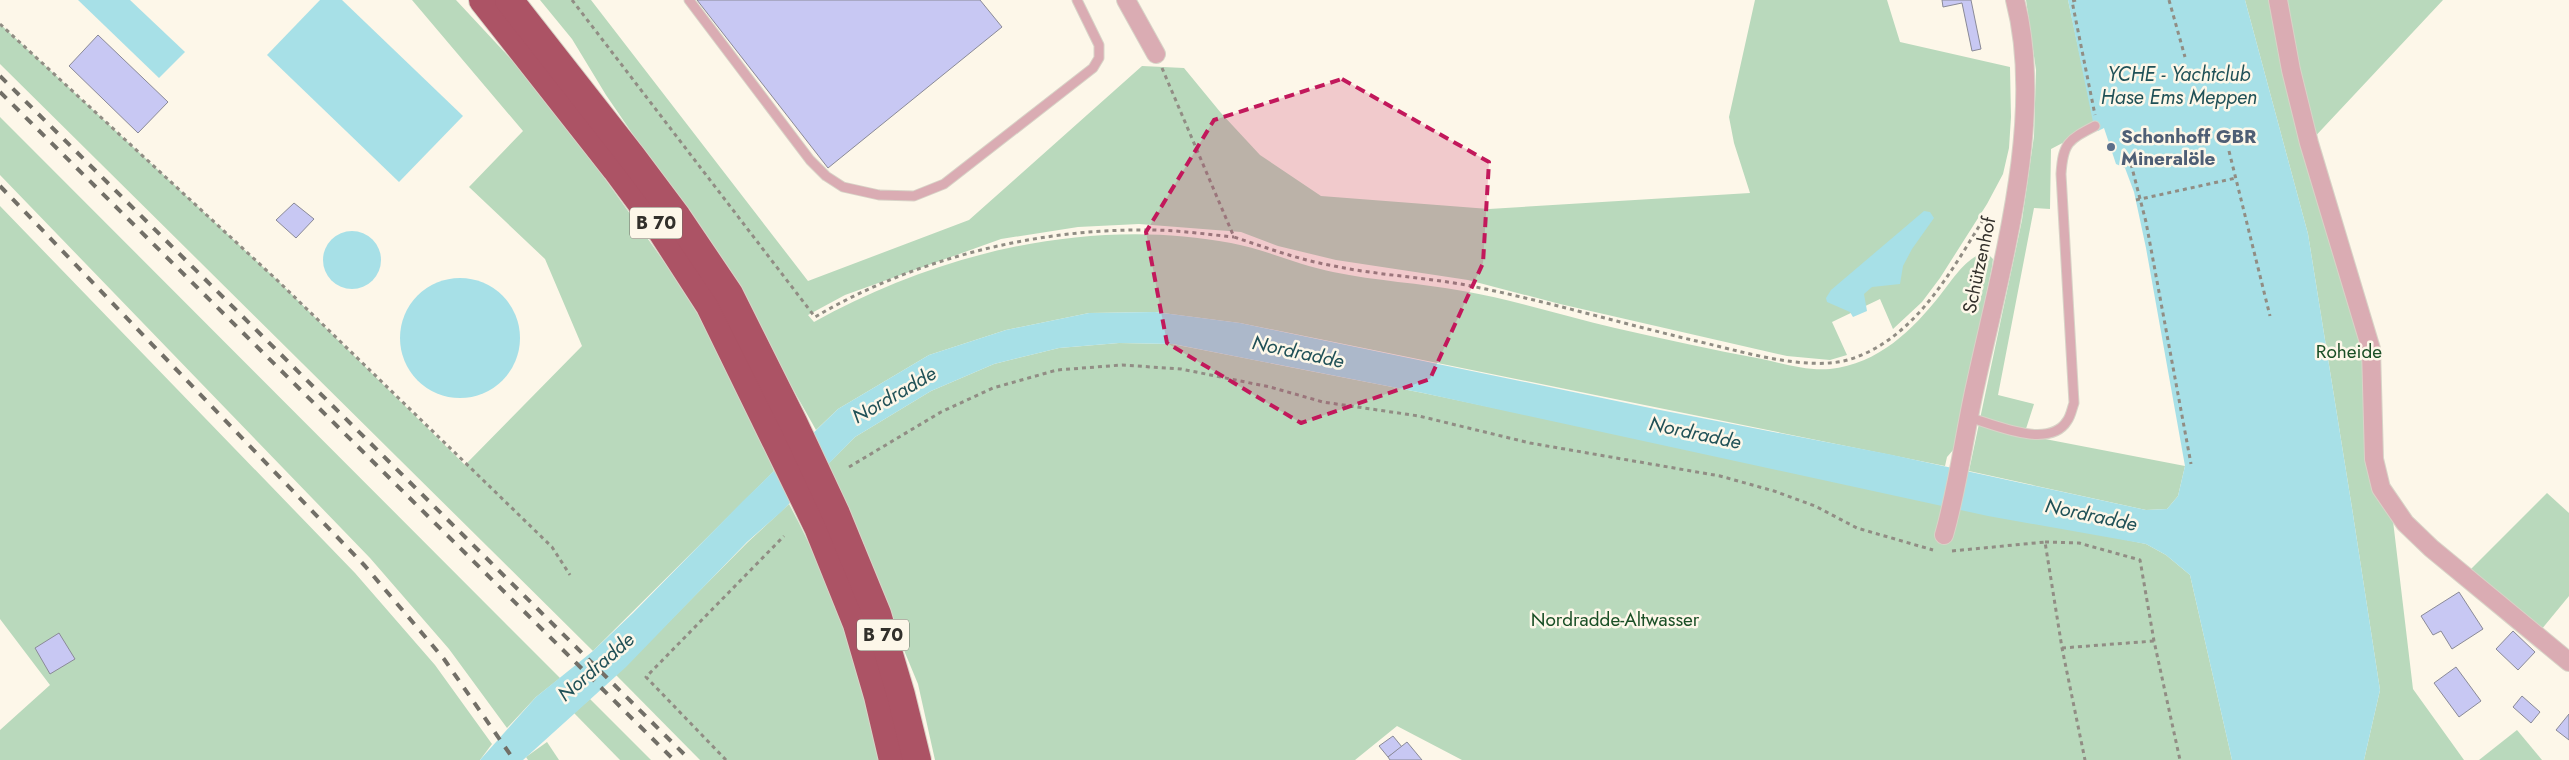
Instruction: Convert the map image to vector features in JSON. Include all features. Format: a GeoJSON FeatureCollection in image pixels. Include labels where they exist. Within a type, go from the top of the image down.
{"type":"FeatureCollection","features":[{"type":"Feature","properties":{"kind":"highway","name":"B 70"},"geometry":{"type":"LineString","coordinates":[[483,0],[659,227],[710,306],[784,430]]}},
{"type":"Feature","properties":{"kind":"highway","name":"B 70"},"geometry":{"type":"LineString","coordinates":[[509,0],[632,157],[682,225],[729,294],[784,430],[827,521],[877,614],[901,694],[917,760]]}},
{"type":"Feature","properties":{"kind":"highway","name":"B 70"},"geometry":{"type":"LineString","coordinates":[[827,521],[878,696],[893,760]]}},
{"type":"Feature","properties":{"kind":"street"},"geometry":{"type":"LineString","coordinates":[[1126,0],[1156,54]]}},
{"type":"Feature","properties":{"kind":"street","name":"Schützenhof"},"geometry":{"type":"LineString","coordinates":[[1945,541],[1968,417],[2011,218],[2023,136],[2025,70],[2015,0]]}},
{"type":"Feature","properties":{"kind":"street"},"geometry":{"type":"LineString","coordinates":[[2278,0],[2291,70],[2309,143],[2371,349],[2374,459],[2381,488],[2405,523],[2431,548],[2569,662]]}},
{"type":"Feature","properties":{"kind":"lane"},"geometry":{"type":"LineString","coordinates":[[689,0],[810,160],[826,176],[843,187],[870,193],[914,196],[944,184],[1093,68],[1099,58],[1099,45],[1077,0]]}},
{"type":"Feature","properties":{"kind":"lane"},"geometry":{"type":"LineString","coordinates":[[1968,417],[2024,434],[2049,434],[2067,422],[2074,403],[2061,174],[2062,155],[2072,138],[2095,122]]}},
{"type":"Feature","properties":{"kind":"path"},"geometry":{"type":"LineString","coordinates":[[572,0],[815,317],[848,298],[914,272],[1004,243],[1078,232],[1140,230],[1234,237],[1334,266],[1465,285],[1720,346],[1786,360],[1829,364],[1862,355],[1896,334],[1927,305],[1945,282],[1983,220],[2011,218]]}},
{"type":"Feature","properties":{"kind":"path"},"geometry":{"type":"LineString","coordinates":[[2076,0],[2072,1],[2095,122]]}},
{"type":"Feature","properties":{"kind":"path"},"geometry":{"type":"LineString","coordinates":[[2168,0],[2185,57]]}},
{"type":"Feature","properties":{"kind":"path"},"geometry":{"type":"LineString","coordinates":[[0,24],[278,280],[552,547],[570,575]]}},
{"type":"Feature","properties":{"kind":"path"},"geometry":{"type":"LineString","coordinates":[[1156,54],[1234,237]]}},
{"type":"Feature","properties":{"kind":"path"},"geometry":{"type":"LineString","coordinates":[[2229,151],[2270,316]]}},
{"type":"Feature","properties":{"kind":"path"},"geometry":{"type":"LineString","coordinates":[[2131,164],[2141,199],[2191,464]]}},
{"type":"Feature","properties":{"kind":"path"},"geometry":{"type":"LineString","coordinates":[[2136,200],[2236,178]]}},
{"type":"Feature","properties":{"kind":"path"},"geometry":{"type":"LineString","coordinates":[[849,467],[941,412],[993,388],[1057,370],[1122,365],[1181,369],[1270,387],[1324,402],[1419,416],[1530,443],[1720,476],[1774,491],[1815,506],[1857,528],[1945,541],[2079,543],[2140,560],[2154,641],[2180,760]]}},
{"type":"Feature","properties":{"kind":"path"},"geometry":{"type":"LineString","coordinates":[[726,760],[646,677],[784,536]]}},
{"type":"Feature","properties":{"kind":"path"},"geometry":{"type":"LineString","coordinates":[[2045,542],[2062,648],[2085,760]]}},
{"type":"Feature","properties":{"kind":"path"},"geometry":{"type":"LineString","coordinates":[[2062,648],[2154,641]]}},
{"type":"Feature","properties":{"kind":"highlighted area"},"geometry":{"type":"Polygon","coordinates":[[[1342,79],[1489,162],[1483,263],[1430,379],[1301,423],[1167,343],[1146,232],[1214,120],[1342,79]]]}},
{"type":"Feature","properties":{"kind":"green space"},"geometry":{"type":"Polygon","coordinates":[[[412,0],[456,0],[525,74],[591,159],[670,270],[723,354],[774,471],[593,651],[0,64],[0,24],[277,280],[465,465],[582,346],[545,259],[469,187],[523,131],[412,0]]]}},
{"type":"Feature","properties":{"kind":"green space"},"geometry":{"type":"Polygon","coordinates":[[[540,0],[591,0],[808,281],[969,220],[1142,66],[1184,68],[1221,113],[1260,155],[1321,196],[1489,209],[1750,193],[1734,143],[1729,117],[1755,0],[1887,0],[1900,42],[2010,67],[2011,117],[2009,148],[2003,174],[1987,204],[1940,278],[1922,302],[1893,329],[1880,299],[1832,322],[1847,355],[1830,360],[1787,356],[1560,304],[1468,280],[1336,260],[1278,246],[1241,232],[1139,224],[1078,227],[1001,239],[845,295],[808,315],[814,322],[862,298],[912,277],[963,260],[1016,247],[1070,238],[1124,234],[1178,236],[1231,243],[1333,272],[1447,288],[1520,303],[1615,328],[1787,365],[1813,369],[1830,369],[1864,360],[1879,353],[1893,343],[1919,320],[1966,264],[1986,252],[1993,259],[1992,267],[1954,449],[1947,457],[1945,466],[1240,323],[1155,312],[1089,313],[1006,330],[929,355],[838,409],[816,430],[725,269],[606,95],[572,39],[540,0]]]}},
{"type":"Feature","properties":{"kind":"green space"},"geometry":{"type":"Polygon","coordinates":[[[2026,0],[2068,0],[2095,126],[2051,149],[2050,209],[2034,208],[1998,395],[2034,404],[2024,435],[2185,466],[2178,496],[2167,509],[2146,510],[1969,471],[2022,220],[2034,136],[2036,70],[2026,0]]]}},
{"type":"Feature","properties":{"kind":"green space","name":"Roheide"},"geometry":{"type":"Polygon","coordinates":[[[2245,0],[2443,0],[2309,143],[2371,349],[2372,421],[2391,504],[2413,689],[2464,760],[2364,760],[2380,690],[2352,508],[2308,234],[2245,0]]]}},
{"type":"Feature","properties":{"kind":"green space"},"geometry":{"type":"Polygon","coordinates":[[[0,117],[560,678],[536,697],[507,728],[449,649],[370,558],[0,175],[0,117]]]}},
{"type":"Feature","properties":{"kind":"green space"},"geometry":{"type":"Polygon","coordinates":[[[0,206],[355,573],[435,665],[492,744],[480,760],[0,760],[0,730],[50,685],[0,619],[0,206]]]}},
{"type":"Feature","properties":{"kind":"green space","name":"Nordradde-Altwasser"},"geometry":{"type":"Polygon","coordinates":[[[1119,343],[1172,344],[1423,393],[2146,544],[2166,555],[2190,575],[2232,760],[1462,760],[1397,726],[1355,760],[935,760],[918,684],[827,465],[855,437],[931,391],[994,364],[1059,348],[1119,343]]]}},
{"type":"Feature","properties":{"kind":"green space"},"geometry":{"type":"Polygon","coordinates":[[[2547,493],[2569,513],[2569,596],[2541,630],[2470,570],[2547,493]]]}},
{"type":"Feature","properties":{"kind":"green space"},"geometry":{"type":"Polygon","coordinates":[[[789,504],[819,565],[844,628],[865,694],[881,760],[700,760],[616,675],[748,542],[789,504]]]}},
{"type":"Feature","properties":{"kind":"green space"},"geometry":{"type":"Polygon","coordinates":[[[590,699],[651,760],[620,760],[574,713],[590,699]]]}},
{"type":"Feature","properties":{"kind":"green space"},"geometry":{"type":"Polygon","coordinates":[[[2517,730],[2542,760],[2479,760],[2517,730]]]}},
{"type":"Feature","properties":{"kind":"green space"},"geometry":{"type":"Polygon","coordinates":[[[547,742],[559,760],[528,760],[526,757],[547,742]]]}},
{"type":"Feature","properties":{"kind":"water"},"geometry":{"type":"Polygon","coordinates":[[[78,0],[130,0],[185,52],[159,78],[78,0]]]}},
{"type":"Feature","properties":{"kind":"water"},"geometry":{"type":"Polygon","coordinates":[[[320,0],[342,0],[463,116],[399,182],[267,55],[320,0]]]}},
{"type":"Feature","properties":{"kind":"water"},"geometry":{"type":"Polygon","coordinates":[[[2068,0],[2245,0],[2308,234],[2352,508],[2380,690],[2364,760],[2232,760],[2190,575],[2166,555],[2146,544],[1988,516],[1423,393],[1173,344],[1119,343],[1059,348],[994,364],[931,391],[855,437],[781,512],[747,542],[626,667],[523,760],[480,760],[536,697],[593,651],[633,613],[743,501],[838,409],[929,355],[1006,330],[1089,313],[1155,312],[1240,323],[1655,409],[1888,454],[2146,510],[2167,509],[2178,496],[2185,466],[2146,248],[2134,192],[2125,168],[2116,164],[2104,128],[2098,131],[2093,122],[2068,0]]]}},
{"type":"Feature","properties":{"kind":"water"},"geometry":{"type":"Polygon","coordinates":[[[1924,211],[1930,212],[1934,218],[1912,249],[1903,266],[1900,284],[1872,287],[1864,294],[1867,311],[1853,317],[1850,312],[1827,302],[1826,298],[1831,290],[1924,211]]]}},
{"type":"Feature","properties":{"kind":"water"},"geometry":{"type":"Polygon","coordinates":[[[346,231],[358,231],[373,239],[381,254],[381,266],[373,281],[358,289],[346,289],[331,281],[323,266],[323,254],[331,239],[346,231]]]}},
{"type":"Feature","properties":{"kind":"water"},"geometry":{"type":"Polygon","coordinates":[[[460,278],[483,283],[493,288],[502,296],[510,305],[515,315],[520,338],[515,361],[510,371],[502,380],[493,388],[483,393],[460,398],[437,393],[427,388],[418,380],[410,371],[405,361],[400,338],[405,315],[410,305],[418,296],[427,288],[437,283],[460,278]]]}},
{"type":"Feature","properties":{"kind":"building"},"geometry":{"type":"Polygon","coordinates":[[[697,0],[980,0],[1002,27],[828,168],[697,0]]]}},
{"type":"Feature","properties":{"kind":"building"},"geometry":{"type":"Polygon","coordinates":[[[1942,0],[1971,0],[1981,49],[1972,51],[1962,3],[1943,7],[1942,0]]]}},
{"type":"Feature","properties":{"kind":"building"},"geometry":{"type":"Polygon","coordinates":[[[98,35],[168,102],[138,133],[69,66],[98,35]]]}},
{"type":"Feature","properties":{"kind":"building"},"geometry":{"type":"Polygon","coordinates":[[[294,203],[314,219],[296,238],[276,220],[294,203]]]}},
{"type":"Feature","properties":{"kind":"building"},"geometry":{"type":"Polygon","coordinates":[[[2459,592],[2483,629],[2452,649],[2441,631],[2433,635],[2421,616],[2459,592]]]}},
{"type":"Feature","properties":{"kind":"building"},"geometry":{"type":"Polygon","coordinates":[[[2513,631],[2535,652],[2518,670],[2496,649],[2513,631]]]}},
{"type":"Feature","properties":{"kind":"building"},"geometry":{"type":"Polygon","coordinates":[[[59,633],[75,659],[50,674],[35,648],[59,633]]]}},
{"type":"Feature","properties":{"kind":"building"},"geometry":{"type":"Polygon","coordinates":[[[2456,667],[2481,701],[2459,717],[2434,683],[2456,667]]]}},
{"type":"Feature","properties":{"kind":"building"},"geometry":{"type":"Polygon","coordinates":[[[2522,696],[2540,712],[2531,723],[2513,707],[2522,696]]]}},
{"type":"Feature","properties":{"kind":"building"},"geometry":{"type":"Polygon","coordinates":[[[2569,714],[2569,740],[2556,730],[2569,714]]]}},
{"type":"Feature","properties":{"kind":"building"},"geometry":{"type":"Polygon","coordinates":[[[1393,736],[1402,747],[1388,757],[1379,746],[1393,736]]]}},
{"type":"Feature","properties":{"kind":"building"},"geometry":{"type":"Polygon","coordinates":[[[1407,742],[1422,760],[1390,760],[1388,757],[1407,742]]]}},
{"type":"Feature","properties":{"kind":"railway"},"geometry":{"type":"LineString","coordinates":[[0,76],[690,760]]}},
{"type":"Feature","properties":{"kind":"railway"},"geometry":{"type":"LineString","coordinates":[[0,92],[674,760]]}},
{"type":"Feature","properties":{"kind":"railway"},"geometry":{"type":"LineString","coordinates":[[0,186],[365,566],[444,659],[514,760]]}},
{"type":"Feature","properties":{"kind":"place","name":"Schonhoff GBR Mineralöle"},"geometry":{"type":"Point","coordinates":[2111,147]}},
{"type":"Feature","properties":{"kind":"water label","name":"YCHE - Yachtclub Hase Ems Meppen"},"geometry":{"type":"Point","coordinates":[2179,86]}},
{"type":"Feature","properties":{"kind":"water label","name":"Nordradde"},"geometry":{"type":"Point","coordinates":[1298,352]}},
{"type":"Feature","properties":{"kind":"water label","name":"Nordradde"},"geometry":{"type":"Point","coordinates":[894,395]}},
{"type":"Feature","properties":{"kind":"water label","name":"Nordradde"},"geometry":{"type":"Point","coordinates":[1695,433]}},
{"type":"Feature","properties":{"kind":"water label","name":"Nordradde"},"geometry":{"type":"Point","coordinates":[2091,515]}},
{"type":"Feature","properties":{"kind":"water label","name":"Nordradde"},"geometry":{"type":"Point","coordinates":[596,667]}}]}
